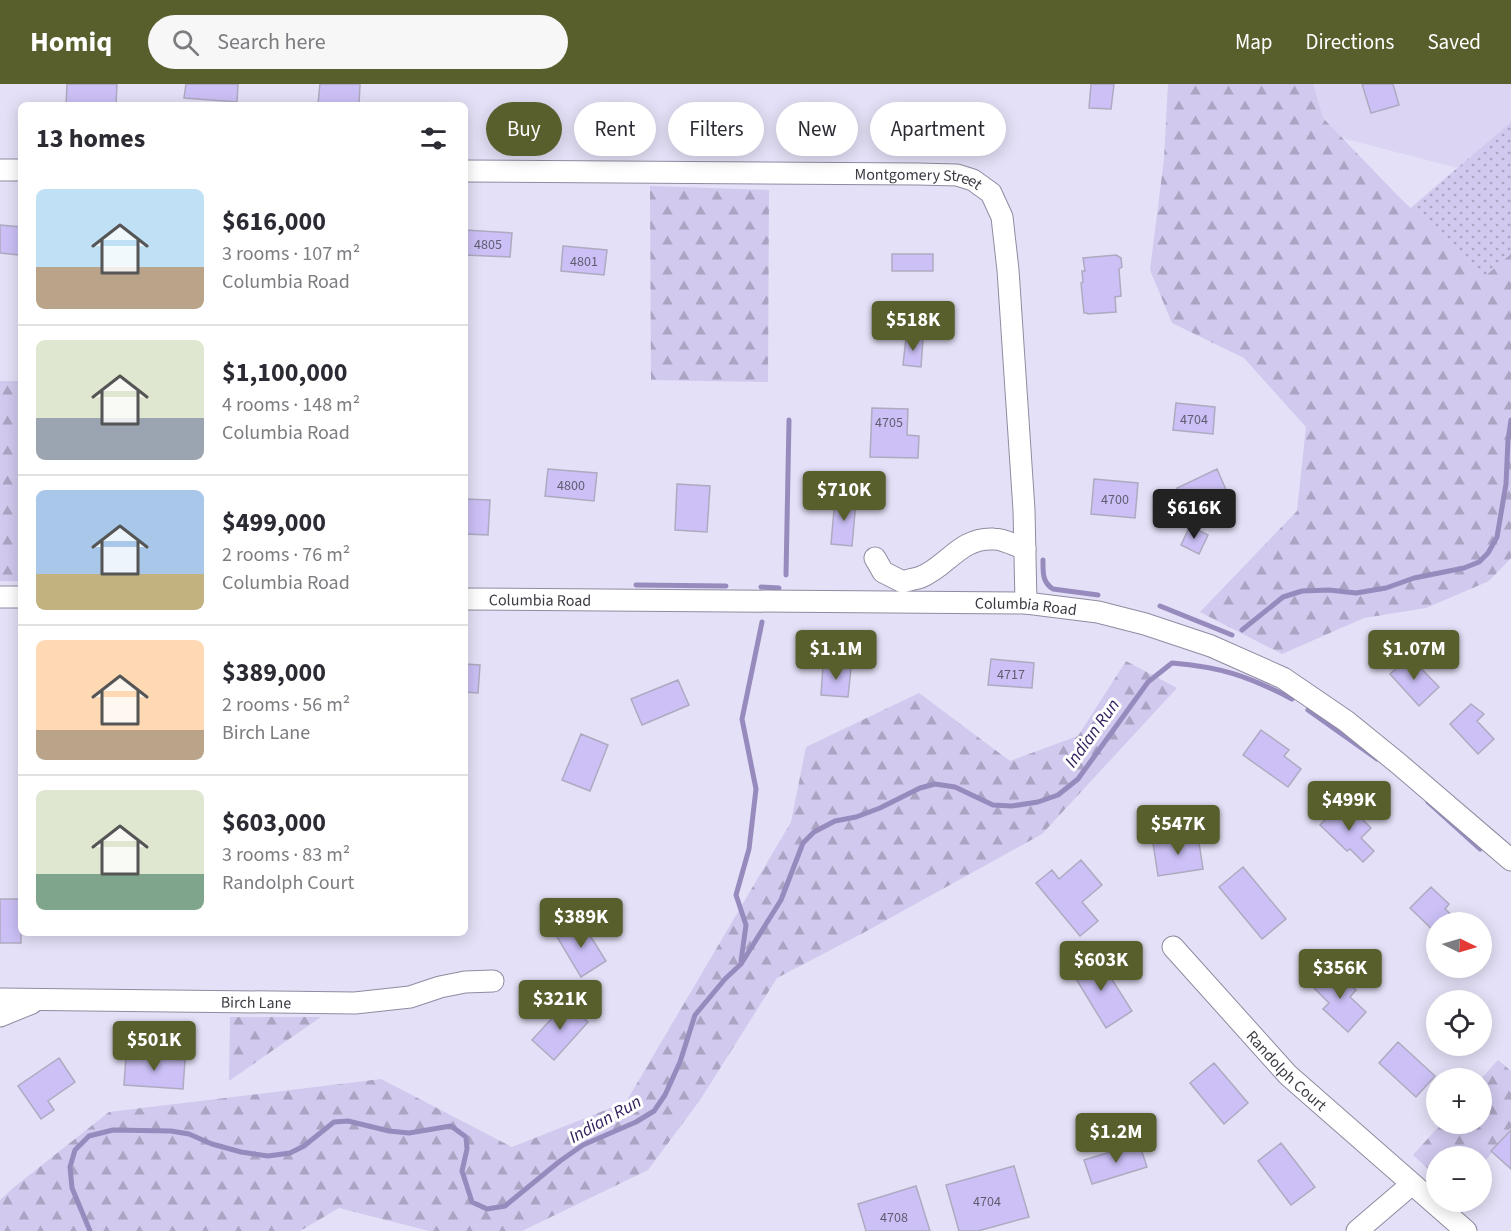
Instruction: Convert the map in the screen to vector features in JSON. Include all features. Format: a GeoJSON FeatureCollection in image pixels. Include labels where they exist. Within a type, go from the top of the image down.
{"type":"FeatureCollection","features":[{"type":"Feature","properties":{"kind":"street"},"geometry":{"type":"LineString","coordinates":[[0,170],[18,170]]}},
{"type":"Feature","properties":{"kind":"street","name":"Montgomery Street"},"geometry":{"type":"LineString","coordinates":[[468,171],[918,174],[957,176],[982,184],[991,194],[1002,217],[1008,270],[1022,473],[1026,603]]}},
{"type":"Feature","properties":{"kind":"street"},"geometry":{"type":"LineString","coordinates":[[875,558],[883,572],[903,591],[932,583],[938,567],[963,546],[995,539],[1025,549]]}},
{"type":"Feature","properties":{"kind":"street","name":"Columbia Road"},"geometry":{"type":"LineString","coordinates":[[468,599],[903,591],[1098,612],[1145,624],[1211,646],[1283,678],[1346,721],[1400,764],[1511,860]]}},
{"type":"Feature","properties":{"kind":"street"},"geometry":{"type":"LineString","coordinates":[[0,597],[18,597]]}},
{"type":"Feature","properties":{"kind":"street","name":"Randolph Court"},"geometry":{"type":"LineString","coordinates":[[1173,946],[1288,1075],[1466,1231]]}},
{"type":"Feature","properties":{"kind":"street","name":"Birch Lane"},"geometry":{"type":"LineString","coordinates":[[0,999],[355,1003],[410,997],[465,982],[493,981]]}},
{"type":"Feature","properties":{"kind":"street"},"geometry":{"type":"LineString","coordinates":[[0,1016],[41,1000]]}},
{"type":"Feature","properties":{"kind":"street"},"geometry":{"type":"LineString","coordinates":[[1357,1231],[1412,1184]]}},
{"type":"Feature","properties":{"kind":"shaded area"},"geometry":{"type":"Polygon","coordinates":[[[1175,84],[1511,84],[1511,122],[1457,168],[1319,132],[1175,84]]]}},
{"type":"Feature","properties":{"kind":"green space"},"geometry":{"type":"Polygon","coordinates":[[[1168,84],[1313,84],[1323,118],[1399,197],[1483,278],[1511,254],[1511,558],[1489,581],[1426,608],[1364,618],[1282,654],[1200,612],[1297,511],[1306,427],[1244,358],[1172,323],[1150,270],[1164,159],[1168,84]]]}},
{"type":"Feature","properties":{"kind":"green space"},"geometry":{"type":"Polygon","coordinates":[[[1511,122],[1511,383],[1336,272],[1511,122]]]}},
{"type":"Feature","properties":{"kind":"green space"},"geometry":{"type":"Polygon","coordinates":[[[650,186],[769,190],[768,382],[651,380],[650,186]]]}},
{"type":"Feature","properties":{"kind":"green space"},"geometry":{"type":"Polygon","coordinates":[[[0,381],[18,381],[18,581],[0,581],[0,381]]]}},
{"type":"Feature","properties":{"kind":"green space"},"geometry":{"type":"Polygon","coordinates":[[[1126,661],[1177,688],[1042,834],[777,978],[700,1100],[648,1170],[522,1231],[429,1231],[339,1208],[300,1231],[0,1231],[0,1200],[109,1112],[381,1079],[512,1147],[626,1102],[791,822],[806,747],[919,693],[1010,761],[1078,736],[1126,661]]]}},
{"type":"Feature","properties":{"kind":"green space"},"geometry":{"type":"Polygon","coordinates":[[[230,1017],[321,1017],[229,1081],[230,1017]]]}},
{"type":"Feature","properties":{"kind":"green space"},"geometry":{"type":"Polygon","coordinates":[[[1498,1060],[1511,1071],[1511,1128],[1492,1152],[1492,1146],[1426,1146],[1426,1167],[1413,1155],[1432,1134],[1492,1134],[1491,1068],[1498,1060]]]}},
{"type":"Feature","properties":{"kind":"building"},"geometry":{"type":"Polygon","coordinates":[[[67,84],[117,84],[116,102],[66,102],[67,84]]]}},
{"type":"Feature","properties":{"kind":"building"},"geometry":{"type":"Polygon","coordinates":[[[186,84],[238,84],[237,102],[184,98],[186,84]]]}},
{"type":"Feature","properties":{"kind":"building"},"geometry":{"type":"Polygon","coordinates":[[[320,84],[360,84],[359,102],[318,102],[320,84]]]}},
{"type":"Feature","properties":{"kind":"building"},"geometry":{"type":"Polygon","coordinates":[[[1091,84],[1114,84],[1111,109],[1089,108],[1091,84]]]}},
{"type":"Feature","properties":{"kind":"building"},"geometry":{"type":"Polygon","coordinates":[[[1362,84],[1393,84],[1399,105],[1371,113],[1362,84]]]}},
{"type":"Feature","properties":{"kind":"building"},"geometry":{"type":"Polygon","coordinates":[[[0,225],[18,227],[18,255],[0,253],[0,225]]]}},
{"type":"Feature","properties":{"kind":"building"},"geometry":{"type":"Polygon","coordinates":[[[468,230],[512,233],[510,257],[468,255],[468,230]]]}},
{"type":"Feature","properties":{"kind":"building"},"geometry":{"type":"Polygon","coordinates":[[[563,246],[607,250],[604,275],[561,271],[563,246]]]}},
{"type":"Feature","properties":{"kind":"building"},"geometry":{"type":"Polygon","coordinates":[[[892,254],[933,254],[933,271],[892,271],[892,254]]]}},
{"type":"Feature","properties":{"kind":"building"},"geometry":{"type":"Polygon","coordinates":[[[1116,255],[1121,258],[1122,267],[1119,269],[1121,296],[1115,297],[1116,312],[1084,313],[1081,283],[1083,282],[1082,271],[1085,271],[1083,258],[1116,255]]]}},
{"type":"Feature","properties":{"kind":"building"},"geometry":{"type":"Polygon","coordinates":[[[906,338],[923,339],[921,367],[903,365],[906,338]]]}},
{"type":"Feature","properties":{"kind":"building"},"geometry":{"type":"Polygon","coordinates":[[[1176,403],[1215,407],[1213,434],[1173,430],[1176,403]]]}},
{"type":"Feature","properties":{"kind":"building"},"geometry":{"type":"Polygon","coordinates":[[[872,408],[908,409],[907,435],[919,436],[918,458],[870,457],[872,408]]]}},
{"type":"Feature","properties":{"kind":"building"},"geometry":{"type":"Polygon","coordinates":[[[548,469],[597,473],[594,501],[545,496],[548,469]]]}},
{"type":"Feature","properties":{"kind":"building"},"geometry":{"type":"Polygon","coordinates":[[[1217,469],[1227,492],[1219,495],[1224,506],[1192,521],[1177,488],[1217,469]]]}},
{"type":"Feature","properties":{"kind":"building"},"geometry":{"type":"Polygon","coordinates":[[[1094,479],[1138,483],[1135,518],[1091,514],[1094,479]]]}},
{"type":"Feature","properties":{"kind":"building"},"geometry":{"type":"Polygon","coordinates":[[[677,484],[710,486],[707,532],[675,530],[677,484]]]}},
{"type":"Feature","properties":{"kind":"building"},"geometry":{"type":"Polygon","coordinates":[[[468,499],[490,500],[488,535],[468,534],[468,499]]]}},
{"type":"Feature","properties":{"kind":"building"},"geometry":{"type":"Polygon","coordinates":[[[835,499],[856,501],[852,546],[831,544],[835,499]]]}},
{"type":"Feature","properties":{"kind":"building"},"geometry":{"type":"Polygon","coordinates":[[[1190,526],[1208,535],[1199,554],[1181,545],[1190,526]]]}},
{"type":"Feature","properties":{"kind":"building"},"geometry":{"type":"Polygon","coordinates":[[[1409,656],[1439,687],[1419,706],[1390,674],[1409,656]]]}},
{"type":"Feature","properties":{"kind":"building"},"geometry":{"type":"Polygon","coordinates":[[[991,659],[1034,663],[1032,688],[988,685],[991,659]]]}},
{"type":"Feature","properties":{"kind":"building"},"geometry":{"type":"Polygon","coordinates":[[[468,664],[480,665],[478,693],[468,692],[468,664]]]}},
{"type":"Feature","properties":{"kind":"building"},"geometry":{"type":"Polygon","coordinates":[[[823,665],[851,668],[848,697],[821,695],[823,665]]]}},
{"type":"Feature","properties":{"kind":"building"},"geometry":{"type":"Polygon","coordinates":[[[678,680],[689,705],[642,725],[631,699],[678,680]]]}},
{"type":"Feature","properties":{"kind":"building"},"geometry":{"type":"Polygon","coordinates":[[[1471,704],[1484,714],[1477,721],[1494,739],[1478,754],[1450,724],[1471,704]]]}},
{"type":"Feature","properties":{"kind":"building"},"geometry":{"type":"Polygon","coordinates":[[[1261,730],[1289,750],[1284,756],[1301,769],[1288,787],[1243,755],[1261,730]]]}},
{"type":"Feature","properties":{"kind":"building"},"geometry":{"type":"Polygon","coordinates":[[[581,734],[608,745],[590,791],[562,780],[581,734]]]}},
{"type":"Feature","properties":{"kind":"building"},"geometry":{"type":"Polygon","coordinates":[[[1337,807],[1346,815],[1352,809],[1371,828],[1361,838],[1374,851],[1363,862],[1350,849],[1347,851],[1320,825],[1337,807]]]}},
{"type":"Feature","properties":{"kind":"building"},"geometry":{"type":"Polygon","coordinates":[[[1198,836],[1203,869],[1158,876],[1153,843],[1198,836]]]}},
{"type":"Feature","properties":{"kind":"building"},"geometry":{"type":"Polygon","coordinates":[[[1081,860],[1102,885],[1082,902],[1098,921],[1080,936],[1036,883],[1052,870],[1059,879],[1081,860]]]}},
{"type":"Feature","properties":{"kind":"building"},"geometry":{"type":"Polygon","coordinates":[[[1243,867],[1286,919],[1262,939],[1219,887],[1243,867]]]}},
{"type":"Feature","properties":{"kind":"building"},"geometry":{"type":"Polygon","coordinates":[[[1431,887],[1449,904],[1445,909],[1448,912],[1426,912],[1426,923],[1410,908],[1431,887]]]}},
{"type":"Feature","properties":{"kind":"building"},"geometry":{"type":"Polygon","coordinates":[[[0,899],[18,899],[18,936],[21,936],[21,943],[0,943],[0,899]]]}},
{"type":"Feature","properties":{"kind":"building"},"geometry":{"type":"Polygon","coordinates":[[[581,921],[606,961],[581,977],[557,937],[581,921]]]}},
{"type":"Feature","properties":{"kind":"building"},"geometry":{"type":"Polygon","coordinates":[[[1089,957],[1095,966],[1101,962],[1132,1011],[1106,1028],[1070,969],[1089,957]]]}},
{"type":"Feature","properties":{"kind":"building"},"geometry":{"type":"Polygon","coordinates":[[[1332,968],[1356,990],[1350,997],[1366,1012],[1348,1032],[1323,1009],[1329,1003],[1314,988],[1332,968]]]}},
{"type":"Feature","properties":{"kind":"building"},"geometry":{"type":"Polygon","coordinates":[[[567,1002],[588,1022],[554,1060],[532,1040],[567,1002]]]}},
{"type":"Feature","properties":{"kind":"building"},"geometry":{"type":"Polygon","coordinates":[[[1398,1042],[1426,1068],[1426,1086],[1416,1097],[1379,1063],[1398,1042]]]}},
{"type":"Feature","properties":{"kind":"building"},"geometry":{"type":"Polygon","coordinates":[[[126,1056],[185,1060],[183,1089],[124,1085],[126,1056]]]}},
{"type":"Feature","properties":{"kind":"building"},"geometry":{"type":"Polygon","coordinates":[[[59,1058],[75,1082],[48,1101],[54,1110],[41,1119],[18,1086],[59,1058]]]}},
{"type":"Feature","properties":{"kind":"building"},"geometry":{"type":"Polygon","coordinates":[[[1214,1063],[1248,1103],[1224,1124],[1190,1083],[1214,1063]]]}},
{"type":"Feature","properties":{"kind":"building"},"geometry":{"type":"Polygon","coordinates":[[[1511,1130],[1511,1169],[1492,1150],[1511,1130]]]}},
{"type":"Feature","properties":{"kind":"building"},"geometry":{"type":"Polygon","coordinates":[[[1139,1143],[1147,1167],[1092,1184],[1084,1160],[1139,1143]]]}},
{"type":"Feature","properties":{"kind":"building"},"geometry":{"type":"Polygon","coordinates":[[[1281,1143],[1315,1187],[1291,1205],[1258,1161],[1281,1143]]]}},
{"type":"Feature","properties":{"kind":"building"},"geometry":{"type":"Polygon","coordinates":[[[1014,1166],[1029,1217],[978,1231],[959,1231],[946,1185],[1014,1166]]]}},
{"type":"Feature","properties":{"kind":"building"},"geometry":{"type":"Polygon","coordinates":[[[916,1186],[930,1231],[866,1231],[858,1204],[916,1186]]]}},
{"type":"Feature","properties":{"kind":"waterway"},"geometry":{"type":"LineString","coordinates":[[786,575],[789,420]]}},
{"type":"Feature","properties":{"kind":"waterway","name":"Indian Run"},"geometry":{"type":"LineString","coordinates":[[1242,630],[1283,597],[1302,591],[1329,590],[1356,593],[1386,588],[1414,578],[1464,568],[1479,562],[1488,553],[1497,537],[1506,484],[1511,420]]}},
{"type":"Feature","properties":{"kind":"waterway"},"geometry":{"type":"LineString","coordinates":[[1043,560],[1045,580],[1053,589],[1098,595]]}},
{"type":"Feature","properties":{"kind":"waterway"},"geometry":{"type":"LineString","coordinates":[[636,585],[726,586]]}},
{"type":"Feature","properties":{"kind":"waterway"},"geometry":{"type":"LineString","coordinates":[[761,587],[779,588]]}},
{"type":"Feature","properties":{"kind":"waterway"},"geometry":{"type":"LineString","coordinates":[[1160,606],[1232,635]]}},
{"type":"Feature","properties":{"kind":"waterway"},"geometry":{"type":"LineString","coordinates":[[741,961],[746,925],[736,895],[749,849],[756,789],[742,719],[762,622]]}},
{"type":"Feature","properties":{"kind":"waterway","name":"Indian Run"},"geometry":{"type":"LineString","coordinates":[[90,1231],[72,1188],[70,1167],[75,1150],[89,1136],[113,1130],[171,1131],[189,1134],[212,1144],[268,1156],[290,1153],[304,1146],[334,1122],[348,1121],[389,1131],[409,1133],[451,1126],[466,1137],[467,1149],[462,1171],[472,1202],[487,1209],[505,1206],[583,1145],[636,1122],[654,1111],[665,1095],[680,1062],[695,1015],[725,979],[741,964],[781,900],[803,843],[814,832],[835,821],[856,817],[920,788],[935,784],[955,787],[993,805],[1012,806],[1038,802],[1058,795],[1078,779],[1148,682],[1172,663],[1205,667],[1234,674],[1262,684],[1292,699]]}},
{"type":"Feature","properties":{"kind":"waterway"},"geometry":{"type":"LineString","coordinates":[[1308,710],[1377,759]]}},
{"type":"Feature","properties":{"kind":"waterway"},"geometry":{"type":"LineString","coordinates":[[1428,802],[1480,849]]}}]}
